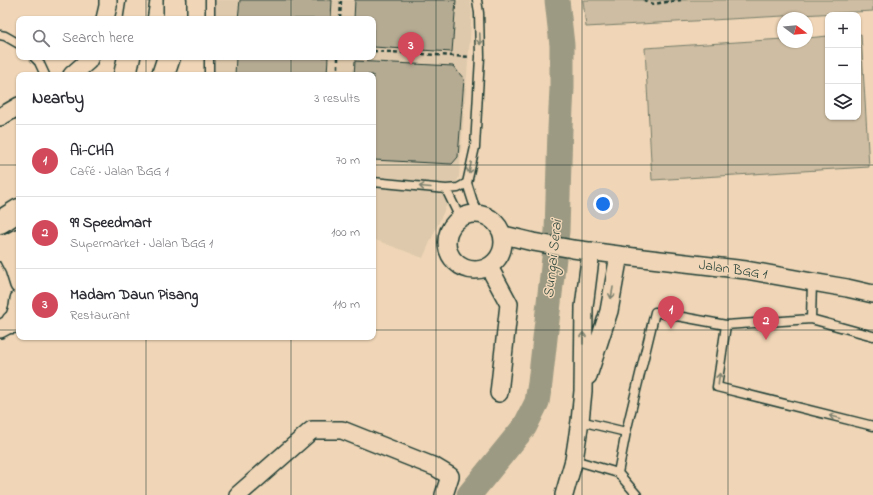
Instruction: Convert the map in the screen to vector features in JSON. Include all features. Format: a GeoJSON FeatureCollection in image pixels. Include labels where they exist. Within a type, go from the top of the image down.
{"type":"FeatureCollection","features":[{"type":"Feature","properties":{"kind":"main road"},"geometry":{"type":"LineString","coordinates":[[135,16],[138,0]]}},
{"type":"Feature","properties":{"kind":"main road"},"geometry":{"type":"LineString","coordinates":[[175,0],[175,16]]}},
{"type":"Feature","properties":{"kind":"main road"},"geometry":{"type":"LineString","coordinates":[[126,72],[128,60]]}},
{"type":"Feature","properties":{"kind":"main road"},"geometry":{"type":"LineString","coordinates":[[164,72],[168,60]]}},
{"type":"Feature","properties":{"kind":"main road"},"geometry":{"type":"LineString","coordinates":[[0,212],[16,204]]}},
{"type":"Feature","properties":{"kind":"main road"},"geometry":{"type":"LineString","coordinates":[[0,222],[16,212]]}},
{"type":"Feature","properties":{"kind":"street"},"geometry":{"type":"LineString","coordinates":[[106,16],[108,0]]}},
{"type":"Feature","properties":{"kind":"street"},"geometry":{"type":"LineString","coordinates":[[75,72],[88,60]]}},
{"type":"Feature","properties":{"kind":"street"},"geometry":{"type":"LineString","coordinates":[[0,117],[16,108]]}},
{"type":"Feature","properties":{"kind":"street"},"geometry":{"type":"LineString","coordinates":[[470,214],[479,214],[488,216],[495,221],[504,235],[503,247],[500,256],[494,264],[485,269],[476,271],[466,270],[457,265],[451,257],[447,248],[447,238],[452,226],[460,218],[470,214]]}},
{"type":"Feature","properties":{"kind":"street","name":"Jalan BGG 1"},"geometry":{"type":"LineString","coordinates":[[504,235],[573,249],[746,270],[873,294]]}},
{"type":"Feature","properties":{"kind":"street"},"geometry":{"type":"LineString","coordinates":[[6,245],[16,275]]}},
{"type":"Feature","properties":{"kind":"street"},"geometry":{"type":"LineString","coordinates":[[564,495],[574,460],[580,421],[583,391],[584,307],[591,251]]}},
{"type":"Feature","properties":{"kind":"street"},"geometry":{"type":"LineString","coordinates":[[583,391],[609,311],[619,255]]}},
{"type":"Feature","properties":{"kind":"street"},"geometry":{"type":"LineString","coordinates":[[489,267],[509,304],[498,393]]}},
{"type":"Feature","properties":{"kind":"street","name":"Jalan BGG 1"},"geometry":{"type":"LineString","coordinates":[[847,288],[873,283]]}},
{"type":"Feature","properties":{"kind":"street"},"geometry":{"type":"LineString","coordinates":[[11,323],[16,312]]}},
{"type":"Feature","properties":{"kind":"street"},"geometry":{"type":"LineString","coordinates":[[238,495],[312,430],[342,430],[435,467],[450,476],[444,495]]}},
{"type":"Feature","properties":{"kind":"lane"},"geometry":{"type":"LineString","coordinates":[[210,0],[210,16]]}},
{"type":"Feature","properties":{"kind":"lane"},"geometry":{"type":"LineString","coordinates":[[477,0],[479,13],[480,58],[475,147],[467,183],[473,202],[479,214]]}},
{"type":"Feature","properties":{"kind":"lane"},"geometry":{"type":"LineString","coordinates":[[0,34],[16,42]]}},
{"type":"Feature","properties":{"kind":"lane"},"geometry":{"type":"LineString","coordinates":[[37,60],[44,72]]}},
{"type":"Feature","properties":{"kind":"lane"},"geometry":{"type":"LineString","coordinates":[[209,60],[209,72]]}},
{"type":"Feature","properties":{"kind":"lane"},"geometry":{"type":"LineString","coordinates":[[376,182],[446,189],[458,188],[467,183]]}},
{"type":"Feature","properties":{"kind":"lane"},"geometry":{"type":"LineString","coordinates":[[446,189],[460,218]]}},
{"type":"Feature","properties":{"kind":"lane"},"geometry":{"type":"LineString","coordinates":[[811,320],[812,282]]}},
{"type":"Feature","properties":{"kind":"lane"},"geometry":{"type":"LineString","coordinates":[[618,473],[626,432],[655,312],[726,325],[811,320],[873,336]]}},
{"type":"Feature","properties":{"kind":"lane"},"geometry":{"type":"LineString","coordinates":[[726,325],[718,387],[873,426]]}},
{"type":"Feature","properties":{"kind":"lane"},"geometry":{"type":"LineString","coordinates":[[580,421],[626,432]]}},
{"type":"Feature","properties":{"kind":"lane"},"geometry":{"type":"LineString","coordinates":[[574,460],[618,473],[637,495]]}},
{"type":"Feature","properties":{"kind":"path"},"geometry":{"type":"LineString","coordinates":[[340,16],[341,0]]}},
{"type":"Feature","properties":{"kind":"path"},"geometry":{"type":"LineString","coordinates":[[644,0],[653,4],[681,0]]}},
{"type":"Feature","properties":{"kind":"path"},"geometry":{"type":"LineString","coordinates":[[653,4],[657,0]]}},
{"type":"Feature","properties":{"kind":"path"},"geometry":{"type":"LineString","coordinates":[[376,51],[480,58]]}},
{"type":"Feature","properties":{"kind":"path"},"geometry":{"type":"LineString","coordinates":[[338,60],[338,72]]}},
{"type":"Feature","properties":{"kind":"shaded area"},"geometry":{"type":"Polygon","coordinates":[[[205,0],[470,0],[472,12],[459,177],[423,258],[376,240],[376,72],[204,72],[204,60],[376,60],[376,16],[205,16],[205,0]]]}},
{"type":"Feature","properties":{"kind":"shaded area"},"geometry":{"type":"Polygon","coordinates":[[[583,0],[873,0],[873,11],[825,12],[825,14],[813,14],[813,12],[777,12],[777,16],[586,27],[583,0]]]}},
{"type":"Feature","properties":{"kind":"shaded area"},"geometry":{"type":"Polygon","coordinates":[[[861,34],[869,167],[652,180],[645,48],[777,39],[777,48],[813,48],[813,37],[825,36],[825,120],[861,120],[861,34]]]}},
{"type":"Feature","properties":{"kind":"building"},"geometry":{"type":"Polygon","coordinates":[[[240,0],[332,0],[331,16],[238,16],[240,0]]]}},
{"type":"Feature","properties":{"kind":"building"},"geometry":{"type":"Polygon","coordinates":[[[355,0],[456,0],[452,52],[376,47],[376,16],[354,16],[355,0]]]}},
{"type":"Feature","properties":{"kind":"building"},"geometry":{"type":"Polygon","coordinates":[[[236,60],[328,60],[327,72],[235,72],[236,60]]]}},
{"type":"Feature","properties":{"kind":"building"},"geometry":{"type":"Polygon","coordinates":[[[355,61],[453,66],[464,79],[458,157],[452,164],[376,160],[376,72],[354,72],[355,61]]]}},
{"type":"Feature","properties":{"kind":"waterway","name":"Sungai Serai"},"geometry":{"type":"LineString","coordinates":[[469,495],[525,426],[537,402],[557,231],[562,88],[562,45],[557,0]]}},
{"type":"Feature","properties":{"kind":"place","name":"Madam Daun Pisang"},"geometry":{"type":"Point","coordinates":[411,65]}},
{"type":"Feature","properties":{"kind":"place","name":"Ai-CHA"},"geometry":{"type":"Point","coordinates":[671,329]}},
{"type":"Feature","properties":{"kind":"place","name":"99 Speedmart"},"geometry":{"type":"Point","coordinates":[766,340]}}]}
